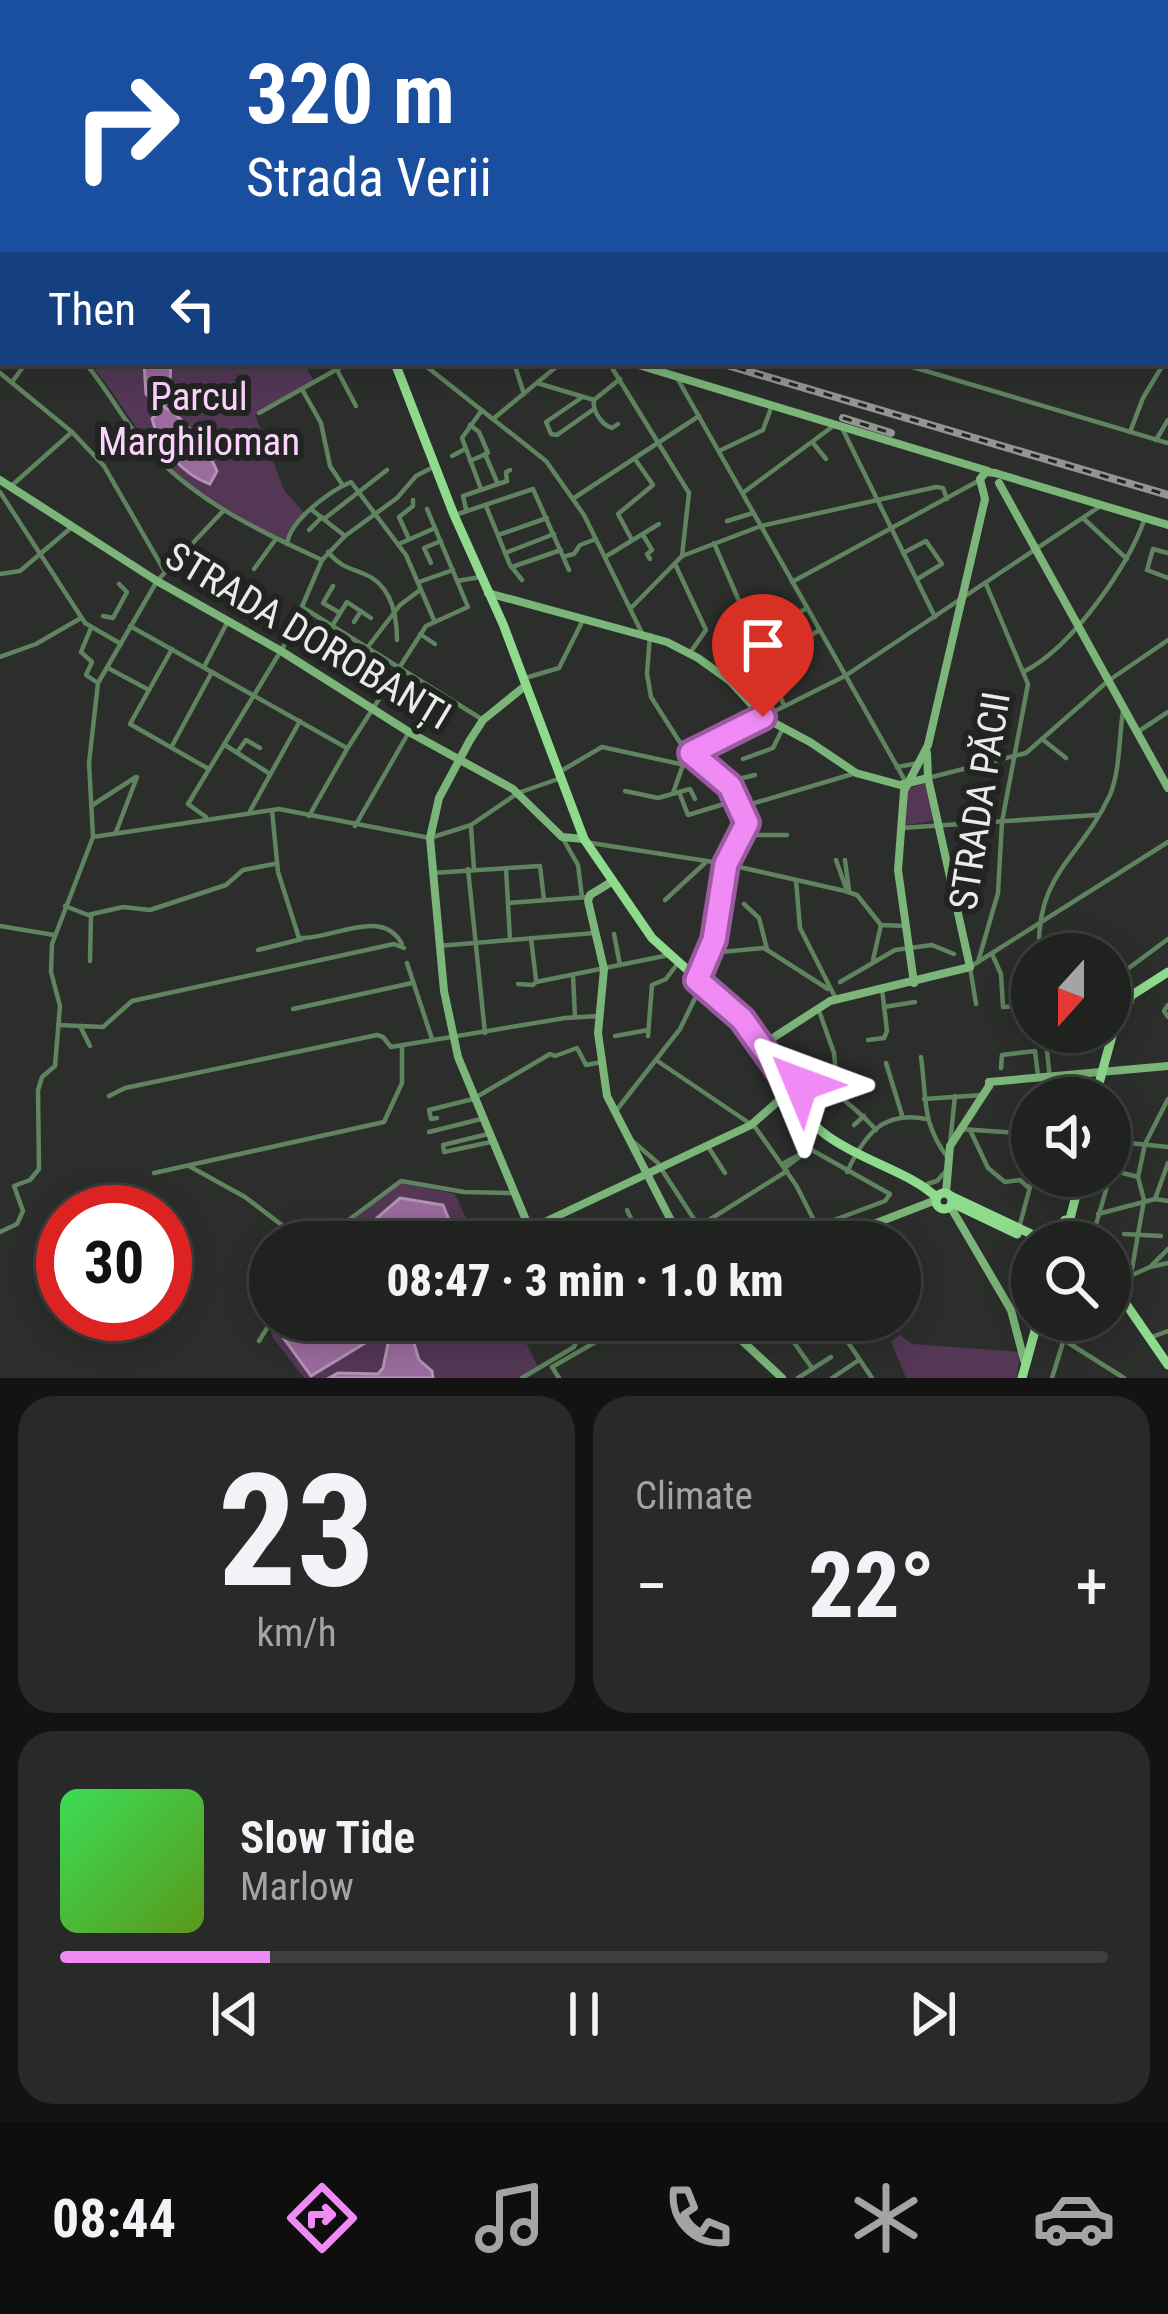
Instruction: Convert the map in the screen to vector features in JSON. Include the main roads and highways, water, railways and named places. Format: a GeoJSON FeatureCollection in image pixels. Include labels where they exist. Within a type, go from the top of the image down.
{"type":"FeatureCollection","features":[{"type":"Feature","properties":{"kind":"main road"},"geometry":{"type":"LineString","coordinates":[[396,366],[585,840],[652,938],[731,1009],[762,1045],[795,1100],[820,1127],[857,1152],[1011,1228]]}},
{"type":"Feature","properties":{"kind":"main road"},"geometry":{"type":"LineString","coordinates":[[1131,998],[1168,972]]}},
{"type":"Feature","properties":{"kind":"main road"},"geometry":{"type":"LineString","coordinates":[[1103,1077],[1109,1053]]}},
{"type":"Feature","properties":{"kind":"main road"},"geometry":{"type":"LineString","coordinates":[[1105,1072],[1113,1053]]}},
{"type":"Feature","properties":{"kind":"main road"},"geometry":{"type":"LineString","coordinates":[[857,1152],[927,1184],[945,1198],[1011,1225]]}},
{"type":"Feature","properties":{"kind":"main road"},"geometry":{"type":"LineString","coordinates":[[1065,1220],[1072,1197]]}},
{"type":"Feature","properties":{"kind":"main road"},"geometry":{"type":"LineString","coordinates":[[1131,1315],[1168,1365]]}},
{"type":"Feature","properties":{"kind":"main road"},"geometry":{"type":"LineString","coordinates":[[1025,1376],[1034,1341]]}},
{"type":"Feature","properties":{"kind":"railway"},"geometry":{"type":"LineString","coordinates":[[730,366],[1168,495]]}},
{"type":"Feature","properties":{"kind":"railway"},"geometry":{"type":"LineString","coordinates":[[843,418],[891,433]]}},
{"type":"Feature","properties":{"kind":"park label","name":"Parcul Marghiloman"},"geometry":{"type":"Point","coordinates":[199,420]}}]}
